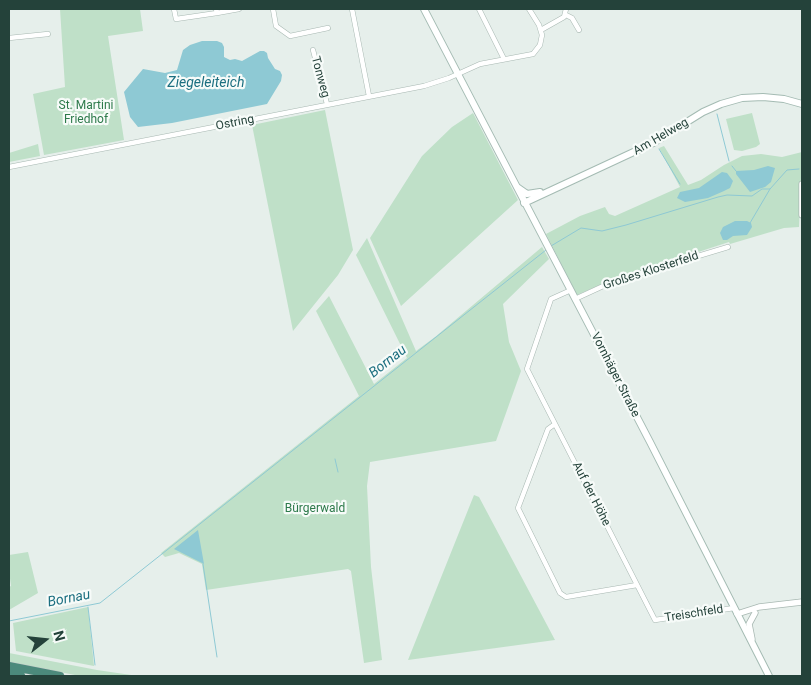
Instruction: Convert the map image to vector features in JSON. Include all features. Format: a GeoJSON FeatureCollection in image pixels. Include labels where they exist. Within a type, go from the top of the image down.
{"type":"FeatureCollection","features":[{"type":"Feature","properties":{"kind":"highway"},"geometry":{"type":"LineString","coordinates":[[9,666],[60,676]]}},
{"type":"Feature","properties":{"kind":"highway"},"geometry":{"type":"LineString","coordinates":[[9,674],[21,676]]}},
{"type":"Feature","properties":{"kind":"main road","name":"Vornhäger Straße"},"geometry":{"type":"LineString","coordinates":[[424,9],[769,676]]}},
{"type":"Feature","properties":{"kind":"main road","name":"Am Helweg"},"geometry":{"type":"LineString","coordinates":[[524,204],[653,143],[703,112],[721,104],[742,98],[763,97],[784,99],[802,104]]}},
{"type":"Feature","properties":{"kind":"main road"},"geometry":{"type":"LineString","coordinates":[[515,184],[521,191],[530,194],[552,190]]}},
{"type":"Feature","properties":{"kind":"street"},"geometry":{"type":"LineString","coordinates":[[174,9],[176,19],[216,11],[239,9]]}},
{"type":"Feature","properties":{"kind":"street"},"geometry":{"type":"LineString","coordinates":[[273,9],[276,26],[290,36],[328,28]]}},
{"type":"Feature","properties":{"kind":"street"},"geometry":{"type":"LineString","coordinates":[[352,9],[369,96]]}},
{"type":"Feature","properties":{"kind":"street"},"geometry":{"type":"LineString","coordinates":[[479,9],[504,59]]}},
{"type":"Feature","properties":{"kind":"street"},"geometry":{"type":"LineString","coordinates":[[459,74],[480,64],[533,54],[542,40],[541,30],[529,9]]}},
{"type":"Feature","properties":{"kind":"street"},"geometry":{"type":"LineString","coordinates":[[541,30],[561,20],[566,15],[566,9]]}},
{"type":"Feature","properties":{"kind":"street"},"geometry":{"type":"LineString","coordinates":[[566,15],[572,18],[578,30]]}},
{"type":"Feature","properties":{"kind":"street"},"geometry":{"type":"LineString","coordinates":[[9,38],[48,34]]}},
{"type":"Feature","properties":{"kind":"street","name":"Tonweg"},"geometry":{"type":"LineString","coordinates":[[313,50],[327,104]]}},
{"type":"Feature","properties":{"kind":"street","name":"Ostring"},"geometry":{"type":"LineString","coordinates":[[9,167],[424,86],[459,74]]}},
{"type":"Feature","properties":{"kind":"street"},"geometry":{"type":"LineString","coordinates":[[802,184],[802,215]]}},
{"type":"Feature","properties":{"kind":"street","name":"Großes Klosterfeld"},"geometry":{"type":"LineString","coordinates":[[575,299],[612,282],[728,247]]}},
{"type":"Feature","properties":{"kind":"street","name":"Auf der Höhe"},"geometry":{"type":"LineString","coordinates":[[571,290],[551,299],[528,369],[655,620]]}},
{"type":"Feature","properties":{"kind":"street"},"geometry":{"type":"LineString","coordinates":[[555,424],[548,429],[518,508],[560,593],[566,597],[637,585]]}},
{"type":"Feature","properties":{"kind":"street"},"geometry":{"type":"LineString","coordinates":[[737,614],[758,607],[802,602]]}},
{"type":"Feature","properties":{"kind":"street"},"geometry":{"type":"LineString","coordinates":[[737,614],[754,613],[769,607]]}},
{"type":"Feature","properties":{"kind":"street"},"geometry":{"type":"LineString","coordinates":[[754,613],[749,624],[754,646]]}},
{"type":"Feature","properties":{"kind":"street","name":"Treischfeld"},"geometry":{"type":"LineString","coordinates":[[655,620],[737,614]]}},
{"type":"Feature","properties":{"kind":"green space","name":"St. Martini Friedhof"},"geometry":{"type":"Polygon","coordinates":[[[60,9],[140,9],[143,31],[108,36],[124,140],[44,155],[33,94],[65,87],[60,9]]]}},
{"type":"Feature","properties":{"kind":"green space"},"geometry":{"type":"Polygon","coordinates":[[[325,110],[353,250],[338,275],[293,331],[252,125],[325,110]]]}},
{"type":"Feature","properties":{"kind":"green space"},"geometry":{"type":"Polygon","coordinates":[[[473,113],[518,200],[401,306],[370,238],[422,156],[452,127],[473,113]]]}},
{"type":"Feature","properties":{"kind":"green space"},"geometry":{"type":"Polygon","coordinates":[[[752,113],[760,144],[742,151],[734,150],[726,119],[752,113]]]}},
{"type":"Feature","properties":{"kind":"green space"},"geometry":{"type":"Polygon","coordinates":[[[38,144],[40,156],[9,162],[9,153],[38,144]]]}},
{"type":"Feature","properties":{"kind":"green space"},"geometry":{"type":"Polygon","coordinates":[[[664,146],[688,185],[701,180],[742,156],[761,154],[782,157],[802,152],[799,227],[784,228],[730,244],[729,242],[609,281],[577,295],[546,234],[580,216],[605,207],[609,214],[615,216],[680,187],[659,148],[664,146]]]}},
{"type":"Feature","properties":{"kind":"green space","name":"Bürgerwald"},"geometry":{"type":"Polygon","coordinates":[[[367,238],[416,351],[542,247],[549,259],[503,304],[509,342],[521,371],[496,441],[370,462],[367,486],[371,567],[382,660],[364,663],[351,571],[348,569],[206,590],[202,564],[179,553],[165,557],[161,553],[359,396],[316,311],[329,296],[374,384],[407,358],[356,255],[367,238]]]}},
{"type":"Feature","properties":{"kind":"green space"},"geometry":{"type":"Polygon","coordinates":[[[474,495],[479,497],[555,640],[408,660],[474,495]]]}},
{"type":"Feature","properties":{"kind":"green space"},"geometry":{"type":"Polygon","coordinates":[[[28,552],[38,593],[9,610],[9,587],[11,586],[9,555],[28,552]]]}},
{"type":"Feature","properties":{"kind":"green space"},"geometry":{"type":"Polygon","coordinates":[[[88,607],[94,666],[16,651],[13,623],[88,607]]]}},
{"type":"Feature","properties":{"kind":"green space"},"geometry":{"type":"Polygon","coordinates":[[[9,653],[138,676],[80,676],[9,662],[9,653]]]}},
{"type":"Feature","properties":{"kind":"water","name":"Ziegeleiteich"},"geometry":{"type":"Polygon","coordinates":[[[202,41],[222,43],[224,57],[230,60],[242,61],[260,51],[267,53],[275,69],[280,71],[282,75],[281,81],[267,104],[172,123],[138,127],[130,117],[124,92],[143,69],[165,73],[177,70],[183,50],[190,45],[202,41]]]}},
{"type":"Feature","properties":{"kind":"water"},"geometry":{"type":"Polygon","coordinates":[[[768,166],[775,168],[771,182],[765,187],[750,192],[736,174],[736,171],[754,170],[768,166]]]}},
{"type":"Feature","properties":{"kind":"water"},"geometry":{"type":"Polygon","coordinates":[[[722,172],[727,173],[733,181],[730,188],[708,198],[685,202],[677,198],[680,192],[699,188],[722,172]]]}},
{"type":"Feature","properties":{"kind":"water"},"geometry":{"type":"Polygon","coordinates":[[[735,221],[747,221],[751,223],[752,227],[747,235],[733,236],[723,240],[720,233],[723,227],[735,221]]]}},
{"type":"Feature","properties":{"kind":"water"},"geometry":{"type":"Polygon","coordinates":[[[198,530],[204,564],[174,549],[198,530]]]}},
{"type":"Feature","properties":{"kind":"waterway"},"geometry":{"type":"LineString","coordinates":[[717,114],[729,161]]}},
{"type":"Feature","properties":{"kind":"waterway"},"geometry":{"type":"LineString","coordinates":[[659,149],[680,184]]}},
{"type":"Feature","properties":{"kind":"waterway"},"geometry":{"type":"LineString","coordinates":[[732,166],[736,171]]}},
{"type":"Feature","properties":{"kind":"waterway","name":"Bornau"},"geometry":{"type":"LineString","coordinates":[[551,246],[581,228],[602,231],[718,197],[727,195],[752,196],[762,189],[770,189],[787,170],[799,169]]}},
{"type":"Feature","properties":{"kind":"waterway"},"geometry":{"type":"LineString","coordinates":[[750,223],[770,189]]}},
{"type":"Feature","properties":{"kind":"waterway","name":"Bornau"},"geometry":{"type":"LineString","coordinates":[[9,621],[100,603],[546,250]]}},
{"type":"Feature","properties":{"kind":"waterway"},"geometry":{"type":"LineString","coordinates":[[335,459],[338,472]]}},
{"type":"Feature","properties":{"kind":"waterway"},"geometry":{"type":"LineString","coordinates":[[203,564],[217,657]]}},
{"type":"Feature","properties":{"kind":"waterway"},"geometry":{"type":"LineString","coordinates":[[88,607],[95,665]]}}]}
